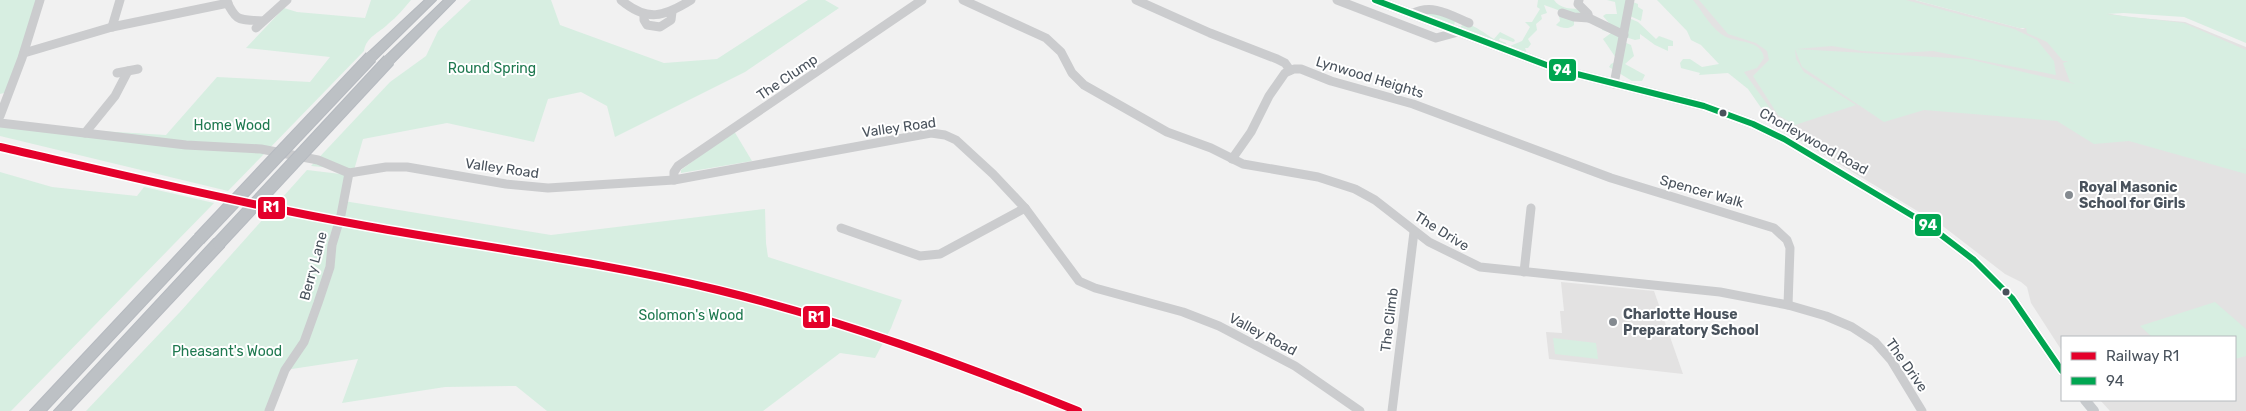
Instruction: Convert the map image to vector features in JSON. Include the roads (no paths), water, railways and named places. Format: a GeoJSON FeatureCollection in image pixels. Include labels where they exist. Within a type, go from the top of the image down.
{"type":"FeatureCollection","features":[{"type":"Feature","properties":{"kind":"highway"},"geometry":{"type":"LineString","coordinates":[[37,411],[371,57],[431,0]]}},
{"type":"Feature","properties":{"kind":"highway"},"geometry":{"type":"LineString","coordinates":[[61,411],[390,60],[450,0]]}},
{"type":"Feature","properties":{"kind":"main road","name":"Chorleywood Road"},"geometry":{"type":"LineString","coordinates":[[1376,0],[1412,14],[1462,25],[1557,69],[1702,105],[1763,128],[1800,148],[1928,225],[1974,260],[2002,287],[2061,370]]}},
{"type":"Feature","properties":{"kind":"main road"},"geometry":{"type":"LineString","coordinates":[[2086,401],[2094,411]]}},
{"type":"Feature","properties":{"kind":"street"},"geometry":{"type":"LineString","coordinates":[[0,116],[24,53],[40,0]]}},
{"type":"Feature","properties":{"kind":"street"},"geometry":{"type":"LineString","coordinates":[[112,27],[120,0]]}},
{"type":"Feature","properties":{"kind":"street"},"geometry":{"type":"LineString","coordinates":[[256,28],[286,0]]}},
{"type":"Feature","properties":{"kind":"street"},"geometry":{"type":"LineString","coordinates":[[621,0],[627,6],[652,16],[672,12],[691,0]]}},
{"type":"Feature","properties":{"kind":"street","name":"The Clump"},"geometry":{"type":"LineString","coordinates":[[674,180],[674,172],[678,166],[922,0]]}},
{"type":"Feature","properties":{"kind":"street","name":"The Drive"},"geometry":{"type":"LineString","coordinates":[[963,0],[1046,38],[1061,52],[1077,79],[1106,99],[1167,132],[1211,148],[1243,164],[1318,177],[1355,189],[1375,200],[1414,232],[1467,262],[1480,266],[1524,272],[1720,292],[1826,316],[1852,327],[1876,342],[1891,360],[1922,411]]}},
{"type":"Feature","properties":{"kind":"street"},"geometry":{"type":"LineString","coordinates":[[1136,0],[1210,33],[1277,59],[1285,63],[1290,70],[1269,96],[1254,126],[1232,159]]}},
{"type":"Feature","properties":{"kind":"street"},"geometry":{"type":"LineString","coordinates":[[1337,0],[1436,38],[1462,25]]}},
{"type":"Feature","properties":{"kind":"street"},"geometry":{"type":"LineString","coordinates":[[1579,0],[1578,4],[1588,14],[1589,18]]}},
{"type":"Feature","properties":{"kind":"street"},"geometry":{"type":"LineString","coordinates":[[1614,84],[1630,0]]}},
{"type":"Feature","properties":{"kind":"street"},"geometry":{"type":"LineString","coordinates":[[24,53],[112,27],[227,2],[234,16],[240,19],[263,21]]}},
{"type":"Feature","properties":{"kind":"street"},"geometry":{"type":"LineString","coordinates":[[644,14],[644,20],[647,25],[660,27],[671,20],[672,12]]}},
{"type":"Feature","properties":{"kind":"street"},"geometry":{"type":"LineString","coordinates":[[1562,13],[1574,17],[1589,18],[1624,34]]}},
{"type":"Feature","properties":{"kind":"street"},"geometry":{"type":"LineString","coordinates":[[117,73],[138,69]]}},
{"type":"Feature","properties":{"kind":"street","name":"Lynwood Heights"},"geometry":{"type":"LineString","coordinates":[[1290,70],[1301,69],[1331,81],[1413,104],[1543,151]]}},
{"type":"Feature","properties":{"kind":"street"},"geometry":{"type":"LineString","coordinates":[[84,133],[100,117],[125,80],[128,71]]}},
{"type":"Feature","properties":{"kind":"street"},"geometry":{"type":"LineString","coordinates":[[0,122],[186,145],[261,149],[318,160],[350,173]]}},
{"type":"Feature","properties":{"kind":"street","name":"Valley Road"},"geometry":{"type":"LineString","coordinates":[[350,173],[386,167],[407,167],[506,184],[548,188],[674,180],[923,135],[940,134],[956,140],[993,174],[1025,208],[1079,281],[1086,285],[1156,303],[1219,326],[1295,366],[1360,411]]}},
{"type":"Feature","properties":{"kind":"street","name":"Spencer Walk"},"geometry":{"type":"LineString","coordinates":[[1543,151],[1611,178],[1774,228],[1787,240],[1790,248],[1788,306]]}},
{"type":"Feature","properties":{"kind":"street","name":"Berry Lane"},"geometry":{"type":"LineString","coordinates":[[269,411],[285,370],[304,342],[318,303],[330,266],[332,245],[350,173]]}},
{"type":"Feature","properties":{"kind":"street"},"geometry":{"type":"LineString","coordinates":[[841,228],[920,256],[931,256],[940,254],[1025,208]]}},
{"type":"Feature","properties":{"kind":"street"},"geometry":{"type":"LineString","coordinates":[[1524,272],[1530,208]]}},
{"type":"Feature","properties":{"kind":"street","name":"The Climb"},"geometry":{"type":"LineString","coordinates":[[1392,411],[1414,232]]}},
{"type":"Feature","properties":{"kind":"rail line","name":"R1"},"geometry":{"type":"LineString","coordinates":[[0,147],[155,183],[311,216],[605,267],[718,290],[810,315],[900,344],[990,376],[1078,411]]}},
{"type":"Feature","properties":{"kind":"place","name":"Royal Masonic School for Girls"},"geometry":{"type":"Point","coordinates":[2069,195]}},
{"type":"Feature","properties":{"kind":"place","name":"Charlotte House Preparatory School"},"geometry":{"type":"Point","coordinates":[1613,322]}},
{"type":"Feature","properties":{"kind":"park label","name":"Round Spring"},"geometry":{"type":"Point","coordinates":[492,68]}},
{"type":"Feature","properties":{"kind":"park label","name":"Home Wood"},"geometry":{"type":"Point","coordinates":[232,125]}},
{"type":"Feature","properties":{"kind":"park label","name":"Solomon's Wood"},"geometry":{"type":"Point","coordinates":[691,315]}},
{"type":"Feature","properties":{"kind":"park label","name":"Pheasant's Wood"},"geometry":{"type":"Point","coordinates":[227,351]}}]}
